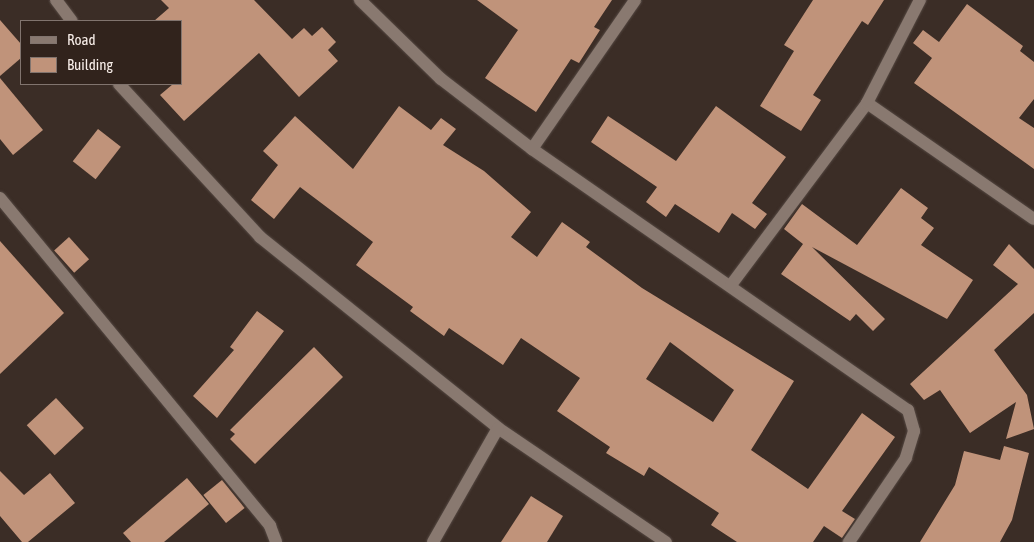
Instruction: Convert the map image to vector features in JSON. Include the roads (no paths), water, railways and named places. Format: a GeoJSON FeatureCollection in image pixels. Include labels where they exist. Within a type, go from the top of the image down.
{"type":"FeatureCollection","features":[{"type":"Feature","properties":{"kind":"street"},"geometry":{"type":"LineString","coordinates":[[56,0],[71,20]]}},
{"type":"Feature","properties":{"kind":"street"},"geometry":{"type":"LineString","coordinates":[[360,0],[441,79],[532,149],[731,285],[908,410],[914,431],[906,458],[849,542]]}},
{"type":"Feature","properties":{"kind":"street"},"geometry":{"type":"LineString","coordinates":[[532,149],[635,0]]}},
{"type":"Feature","properties":{"kind":"street"},"geometry":{"type":"LineString","coordinates":[[731,285],[867,102],[920,0]]}},
{"type":"Feature","properties":{"kind":"street"},"geometry":{"type":"LineString","coordinates":[[120,85],[260,237],[498,428],[666,542]]}},
{"type":"Feature","properties":{"kind":"street"},"geometry":{"type":"LineString","coordinates":[[867,102],[1034,219]]}},
{"type":"Feature","properties":{"kind":"street"},"geometry":{"type":"LineString","coordinates":[[0,198],[270,526],[276,542]]}},
{"type":"Feature","properties":{"kind":"street"},"geometry":{"type":"LineString","coordinates":[[433,542],[498,428]]}}]}
